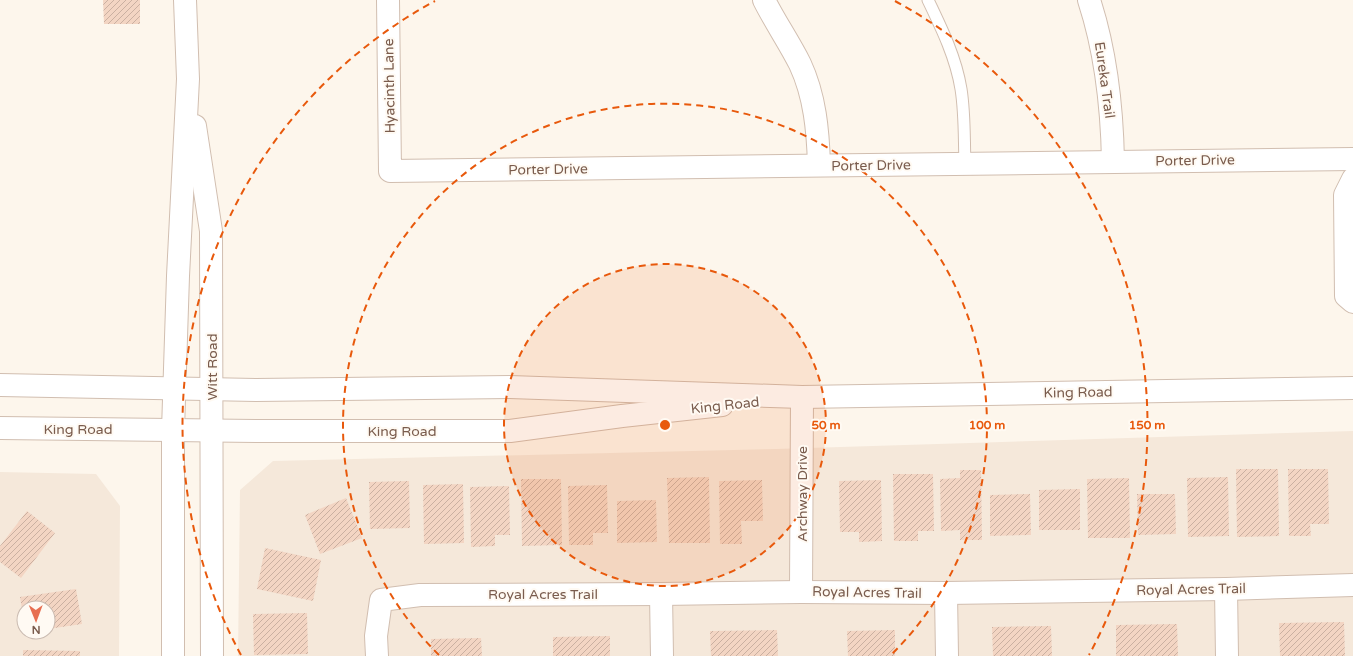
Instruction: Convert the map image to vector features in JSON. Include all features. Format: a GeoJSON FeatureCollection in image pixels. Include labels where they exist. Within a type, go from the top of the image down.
{"type":"FeatureCollection","features":[{"type":"Feature","properties":{"kind":"street","name":"Witt Road"},"geometry":{"type":"LineString","coordinates":[[173,656],[173,430],[178,276],[188,79],[185,0]]}},
{"type":"Feature","properties":{"kind":"street","name":"Hyacinth Lane"},"geometry":{"type":"LineString","coordinates":[[388,0],[390,171]]}},
{"type":"Feature","properties":{"kind":"street"},"geometry":{"type":"LineString","coordinates":[[764,0],[800,65],[808,85],[817,126],[819,165]]}},
{"type":"Feature","properties":{"kind":"street","name":"Eureka Trail"},"geometry":{"type":"LineString","coordinates":[[1089,0],[1102,47],[1107,79],[1111,111],[1113,161]]}},
{"type":"Feature","properties":{"kind":"street","name":"Witt Road"},"geometry":{"type":"LineString","coordinates":[[188,79],[211,231],[212,656]]}},
{"type":"Feature","properties":{"kind":"street","name":"Porter Drive"},"geometry":{"type":"LineString","coordinates":[[390,171],[1353,159]]}},
{"type":"Feature","properties":{"kind":"street"},"geometry":{"type":"LineString","coordinates":[[1353,180],[1345,195],[1346,296],[1353,302]]}},
{"type":"Feature","properties":{"kind":"street","name":"King Road"},"geometry":{"type":"LineString","coordinates":[[0,386],[256,390],[510,387],[802,397],[1353,388]]}},
{"type":"Feature","properties":{"kind":"street","name":"King Road"},"geometry":{"type":"LineString","coordinates":[[0,428],[510,431],[622,416],[802,397]]}},
{"type":"Feature","properties":{"kind":"street","name":"Archway Drive"},"geometry":{"type":"LineString","coordinates":[[802,397],[802,592]]}},
{"type":"Feature","properties":{"kind":"street","name":"Royal Acres Trail"},"geometry":{"type":"LineString","coordinates":[[377,656],[376,636],[381,600],[420,595],[802,592],[946,593],[1226,589],[1353,585]]}},
{"type":"Feature","properties":{"kind":"street"},"geometry":{"type":"LineString","coordinates":[[1226,589],[1227,656]]}},
{"type":"Feature","properties":{"kind":"street"},"geometry":{"type":"LineString","coordinates":[[946,593],[947,656]]}},
{"type":"Feature","properties":{"kind":"street"},"geometry":{"type":"LineString","coordinates":[[661,594],[662,656]]}},
{"type":"Feature","properties":{"kind":"lane"},"geometry":{"type":"LineString","coordinates":[[928,0],[949,45],[961,89],[964,112],[965,163]]}},
{"type":"Feature","properties":{"kind":"shaded area"},"geometry":{"type":"Polygon","coordinates":[[[1353,431],[1353,656],[238,656],[240,490],[273,461],[776,449],[1353,431]]]}},
{"type":"Feature","properties":{"kind":"shaded area"},"geometry":{"type":"Polygon","coordinates":[[[0,472],[96,474],[120,506],[119,656],[0,656],[0,472]]]}},
{"type":"Feature","properties":{"kind":"building"},"geometry":{"type":"Polygon","coordinates":[[[103,0],[140,0],[140,24],[104,24],[103,0]]]}},
{"type":"Feature","properties":{"kind":"building"},"geometry":{"type":"Polygon","coordinates":[[[1236,469],[1278,469],[1279,536],[1237,537],[1236,469]]]}},
{"type":"Feature","properties":{"kind":"building"},"geometry":{"type":"Polygon","coordinates":[[[1288,469],[1328,469],[1329,524],[1310,524],[1311,536],[1289,536],[1288,469]]]}},
{"type":"Feature","properties":{"kind":"building"},"geometry":{"type":"Polygon","coordinates":[[[960,470],[981,470],[982,540],[960,540],[960,530],[941,531],[940,479],[960,478],[960,470]]]}},
{"type":"Feature","properties":{"kind":"building"},"geometry":{"type":"Polygon","coordinates":[[[893,474],[933,474],[934,531],[918,531],[918,541],[894,541],[893,474]]]}},
{"type":"Feature","properties":{"kind":"building"},"geometry":{"type":"Polygon","coordinates":[[[709,477],[710,543],[669,543],[667,478],[709,477]]]}},
{"type":"Feature","properties":{"kind":"building"},"geometry":{"type":"Polygon","coordinates":[[[1228,477],[1229,536],[1188,537],[1187,478],[1228,477]]]}},
{"type":"Feature","properties":{"kind":"building"},"geometry":{"type":"Polygon","coordinates":[[[1129,478],[1130,538],[1088,538],[1087,479],[1129,478]]]}},
{"type":"Feature","properties":{"kind":"building"},"geometry":{"type":"Polygon","coordinates":[[[521,479],[561,479],[562,545],[522,546],[521,479]]]}},
{"type":"Feature","properties":{"kind":"building"},"geometry":{"type":"Polygon","coordinates":[[[762,480],[763,521],[741,521],[742,544],[720,544],[719,481],[762,480]]]}},
{"type":"Feature","properties":{"kind":"building"},"geometry":{"type":"Polygon","coordinates":[[[881,480],[882,541],[859,542],[859,532],[840,532],[839,481],[881,480]]]}},
{"type":"Feature","properties":{"kind":"building"},"geometry":{"type":"Polygon","coordinates":[[[409,481],[410,528],[370,529],[369,482],[409,481]]]}},
{"type":"Feature","properties":{"kind":"building"},"geometry":{"type":"Polygon","coordinates":[[[463,484],[464,543],[424,544],[423,485],[463,484]]]}},
{"type":"Feature","properties":{"kind":"building"},"geometry":{"type":"Polygon","coordinates":[[[607,485],[608,533],[593,533],[593,545],[569,545],[568,486],[607,485]]]}},
{"type":"Feature","properties":{"kind":"building"},"geometry":{"type":"Polygon","coordinates":[[[509,486],[510,535],[495,535],[495,546],[471,547],[470,487],[509,486]]]}},
{"type":"Feature","properties":{"kind":"building"},"geometry":{"type":"Polygon","coordinates":[[[1080,489],[1080,530],[1039,530],[1039,490],[1080,489]]]}},
{"type":"Feature","properties":{"kind":"building"},"geometry":{"type":"Polygon","coordinates":[[[1030,494],[1031,535],[990,536],[990,495],[1030,494]]]}},
{"type":"Feature","properties":{"kind":"building"},"geometry":{"type":"Polygon","coordinates":[[[1137,494],[1175,494],[1176,534],[1138,535],[1137,494]]]}},
{"type":"Feature","properties":{"kind":"building"},"geometry":{"type":"Polygon","coordinates":[[[346,498],[362,538],[320,554],[305,515],[346,498]]]}},
{"type":"Feature","properties":{"kind":"building"},"geometry":{"type":"Polygon","coordinates":[[[656,500],[657,542],[617,543],[617,501],[656,500]]]}},
{"type":"Feature","properties":{"kind":"building"},"geometry":{"type":"Polygon","coordinates":[[[27,511],[55,533],[21,578],[0,562],[0,546],[27,511]]]}},
{"type":"Feature","properties":{"kind":"building"},"geometry":{"type":"Polygon","coordinates":[[[265,548],[321,560],[313,601],[257,589],[265,548]]]}},
{"type":"Feature","properties":{"kind":"building"},"geometry":{"type":"Polygon","coordinates":[[[76,589],[82,624],[56,628],[56,600],[20,600],[20,597],[76,589]]]}},
{"type":"Feature","properties":{"kind":"building"},"geometry":{"type":"Polygon","coordinates":[[[307,613],[308,654],[254,655],[253,614],[307,613]]]}},
{"type":"Feature","properties":{"kind":"building"},"geometry":{"type":"Polygon","coordinates":[[[1344,622],[1345,656],[1280,656],[1279,623],[1344,622]]]}},
{"type":"Feature","properties":{"kind":"building"},"geometry":{"type":"Polygon","coordinates":[[[1177,624],[1178,656],[1116,656],[1116,625],[1177,624]]]}},
{"type":"Feature","properties":{"kind":"building"},"geometry":{"type":"Polygon","coordinates":[[[1051,626],[1052,656],[993,656],[992,627],[1051,626]]]}},
{"type":"Feature","properties":{"kind":"building"},"geometry":{"type":"Polygon","coordinates":[[[777,630],[778,656],[711,656],[710,631],[777,630]]]}},
{"type":"Feature","properties":{"kind":"building"},"geometry":{"type":"Polygon","coordinates":[[[895,630],[895,656],[848,656],[847,631],[895,630]]]}},
{"type":"Feature","properties":{"kind":"building"},"geometry":{"type":"Polygon","coordinates":[[[610,636],[610,656],[553,656],[553,637],[610,636]]]}},
{"type":"Feature","properties":{"kind":"building"},"geometry":{"type":"Polygon","coordinates":[[[481,638],[482,656],[431,656],[431,639],[481,638]]]}},
{"type":"Feature","properties":{"kind":"building"},"geometry":{"type":"Polygon","coordinates":[[[23,650],[80,651],[80,656],[23,656],[23,650]]]}}]}
